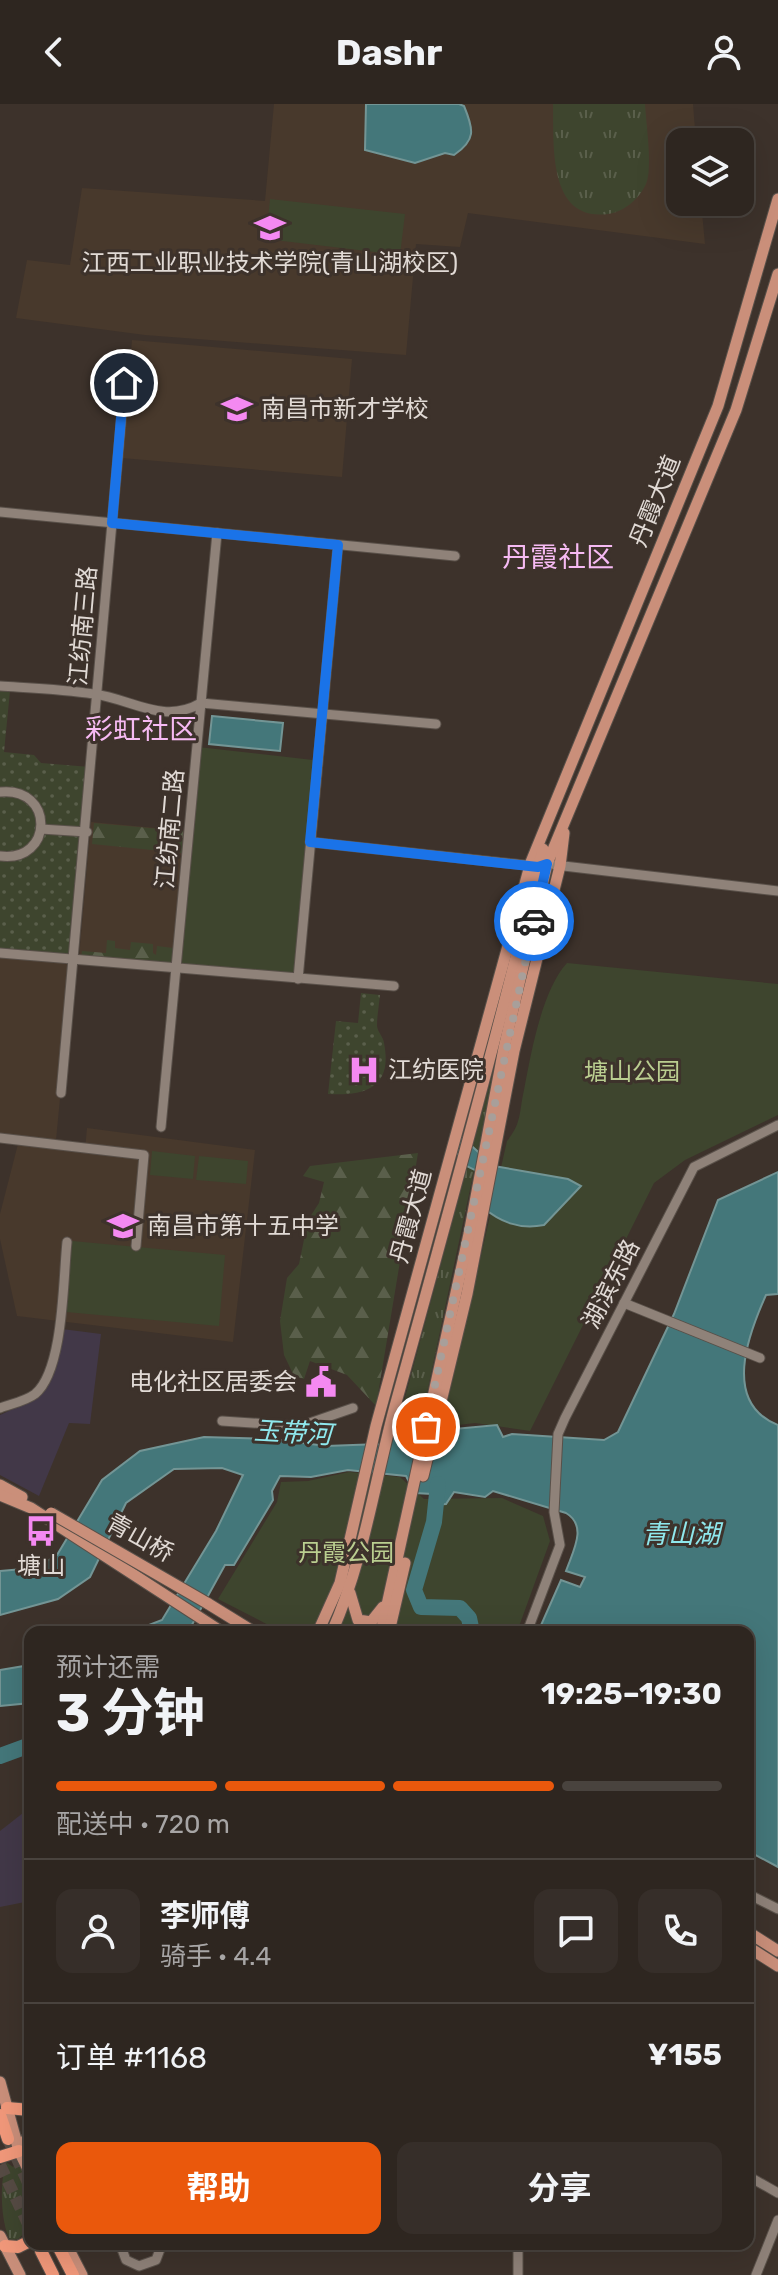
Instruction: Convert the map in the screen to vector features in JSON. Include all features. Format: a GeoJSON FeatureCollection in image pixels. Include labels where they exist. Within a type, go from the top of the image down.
{"type":"FeatureCollection","features":[{"type":"Feature","properties":{"kind":"highway"},"geometry":{"type":"LineString","coordinates":[[8,2139],[4,2112],[24,2110]]}},
{"type":"Feature","properties":{"kind":"highway"},"geometry":{"type":"LineString","coordinates":[[0,2157],[19,2151]]}},
{"type":"Feature","properties":{"kind":"highway"},"geometry":{"type":"LineString","coordinates":[[3,2241],[18,2247],[24,2244]]}},
{"type":"Feature","properties":{"kind":"highway"},"geometry":{"type":"LineString","coordinates":[[60,2250],[73,2275]]}},
{"type":"Feature","properties":{"kind":"highway"},"geometry":{"type":"LineString","coordinates":[[41,2251],[53,2275]]}},
{"type":"Feature","properties":{"kind":"main road","name":"丹霞大道"},"geometry":{"type":"LineString","coordinates":[[383,1626],[430,1427],[551,813],[718,406],[778,199]]}},
{"type":"Feature","properties":{"kind":"main road","name":"丹霞大道"},"geometry":{"type":"LineString","coordinates":[[335,1626],[350,1592],[382,1427],[539,866],[566,816],[736,410],[778,274]]}},
{"type":"Feature","properties":{"kind":"main road","name":"丹霞大道"},"geometry":{"type":"LineString","coordinates":[[430,1427],[467,1294],[514,1051],[560,866],[566,816]]}},
{"type":"Feature","properties":{"kind":"main road"},"geometry":{"type":"LineString","coordinates":[[0,1485],[52,1517]]}},
{"type":"Feature","properties":{"kind":"main road","name":"丹霞大道"},"geometry":{"type":"LineString","coordinates":[[319,1626],[340,1583],[368,1492]]}},
{"type":"Feature","properties":{"kind":"main road","name":"丹霞大道"},"geometry":{"type":"LineString","coordinates":[[390,1626],[415,1492]]}},
{"type":"Feature","properties":{"kind":"main road"},"geometry":{"type":"LineString","coordinates":[[0,1495],[52,1517]]}},
{"type":"Feature","properties":{"kind":"main road","name":"青山桥"},"geometry":{"type":"LineString","coordinates":[[52,1517],[244,1626]]}},
{"type":"Feature","properties":{"kind":"main road","name":"青山桥"},"geometry":{"type":"LineString","coordinates":[[52,1517],[213,1626]]}},
{"type":"Feature","properties":{"kind":"main road"},"geometry":{"type":"LineString","coordinates":[[350,1592],[354,1615],[365,1623],[376,1618],[391,1594]]}},
{"type":"Feature","properties":{"kind":"main road"},"geometry":{"type":"LineString","coordinates":[[754,1936],[778,1951]]}},
{"type":"Feature","properties":{"kind":"main road"},"geometry":{"type":"LineString","coordinates":[[754,1951],[778,1966]]}},
{"type":"Feature","properties":{"kind":"main road"},"geometry":{"type":"LineString","coordinates":[[0,2082],[4,2112],[24,2161]]}},
{"type":"Feature","properties":{"kind":"main road"},"geometry":{"type":"LineString","coordinates":[[19,2151],[24,2143]]}},
{"type":"Feature","properties":{"kind":"main road"},"geometry":{"type":"LineString","coordinates":[[3,2241],[20,2275]]}},
{"type":"Feature","properties":{"kind":"main road"},"geometry":{"type":"LineString","coordinates":[[69,2250],[82,2275]]}},
{"type":"Feature","properties":{"kind":"street","name":"江纺南三路"},"geometry":{"type":"LineString","coordinates":[[61,1093],[87,832],[127,355]]}},
{"type":"Feature","properties":{"kind":"street"},"geometry":{"type":"LineString","coordinates":[[0,512],[455,556]]}},
{"type":"Feature","properties":{"kind":"street","name":"江纺南二路"},"geometry":{"type":"LineString","coordinates":[[161,1127],[179,969],[217,533]]}},
{"type":"Feature","properties":{"kind":"street"},"geometry":{"type":"LineString","coordinates":[[298,979],[338,545]]}},
{"type":"Feature","properties":{"kind":"street"},"geometry":{"type":"LineString","coordinates":[[0,686],[97,694],[131,706],[182,714],[201,703],[436,724]]}},
{"type":"Feature","properties":{"kind":"street"},"geometry":{"type":"LineString","coordinates":[[0,792],[11,791],[31,799],[38,808],[41,829],[31,848],[22,854],[0,856]]}},
{"type":"Feature","properties":{"kind":"street"},"geometry":{"type":"LineString","coordinates":[[41,829],[87,832]]}},
{"type":"Feature","properties":{"kind":"street"},"geometry":{"type":"LineString","coordinates":[[310,842],[778,891]]}},
{"type":"Feature","properties":{"kind":"street"},"geometry":{"type":"LineString","coordinates":[[0,953],[394,986]]}},
{"type":"Feature","properties":{"kind":"street","name":"湖滨东路"},"geometry":{"type":"LineString","coordinates":[[529,1626],[560,1545],[554,1512],[558,1434],[694,1167],[778,1125]]}},
{"type":"Feature","properties":{"kind":"street"},"geometry":{"type":"LineString","coordinates":[[0,1138],[144,1155],[136,1246]]}},
{"type":"Feature","properties":{"kind":"street"},"geometry":{"type":"LineString","coordinates":[[0,1408],[35,1394],[49,1371],[58,1332],[67,1242]]}},
{"type":"Feature","properties":{"kind":"street"},"geometry":{"type":"LineString","coordinates":[[624,1303],[760,1358]]}},
{"type":"Feature","properties":{"kind":"street"},"geometry":{"type":"LineString","coordinates":[[222,1421],[301,1426],[353,1408]]}},
{"type":"Feature","properties":{"kind":"street"},"geometry":{"type":"LineString","coordinates":[[754,1897],[778,1909]]}},
{"type":"Feature","properties":{"kind":"street"},"geometry":{"type":"LineString","coordinates":[[754,2179],[778,2193]]}},
{"type":"Feature","properties":{"kind":"street"},"geometry":{"type":"LineString","coordinates":[[756,2275],[778,2220]]}},
{"type":"Feature","properties":{"kind":"street"},"geometry":{"type":"LineString","coordinates":[[122,2250],[126,2260],[141,2270],[156,2260],[160,2250]]}},
{"type":"Feature","properties":{"kind":"street"},"geometry":{"type":"LineString","coordinates":[[518,2250],[518,2275]]}},
{"type":"Feature","properties":{"kind":"shaded area","name":"江西工业职业技术学院(青山湖校区)"},"geometry":{"type":"Polygon","coordinates":[[[274,104],[693,104],[695,128],[666,128],[666,216],[702,216],[705,244],[468,213],[460,247],[416,244],[406,355],[145,335],[16,318],[27,260],[70,265],[82,188],[265,201],[274,104]]]}},
{"type":"Feature","properties":{"kind":"shaded area","name":"南昌市新才学校"},"geometry":{"type":"Polygon","coordinates":[[[132,340],[352,359],[342,477],[122,458],[132,340]]]}},
{"type":"Feature","properties":{"kind":"shaded area"},"geometry":{"type":"Polygon","coordinates":[[[91,822],[189,831],[178,967],[79,958],[91,822]]]}},
{"type":"Feature","properties":{"kind":"shaded area"},"geometry":{"type":"Polygon","coordinates":[[[0,957],[73,963],[56,1140],[0,1134],[0,957]]]}},
{"type":"Feature","properties":{"kind":"shaded area","name":"南昌市第十五中学"},"geometry":{"type":"Polygon","coordinates":[[[87,1128],[255,1150],[233,1342],[17,1316],[0,1239],[0,1214],[18,1144],[85,1150],[87,1128]]]}},
{"type":"Feature","properties":{"kind":"shaded area"},"geometry":{"type":"Polygon","coordinates":[[[62,1329],[101,1334],[90,1424],[69,1423],[39,1496],[0,1475],[0,1415],[37,1398],[62,1329]]]}},
{"type":"Feature","properties":{"kind":"shaded area"},"geometry":{"type":"Polygon","coordinates":[[[23,1813],[24,1902],[0,1907],[0,1831],[23,1813]]]}},
{"type":"Feature","properties":{"kind":"green space"},"geometry":{"type":"Polygon","coordinates":[[[553,104],[645,104],[648,177],[635,200],[620,211],[608,214],[588,213],[574,206],[564,193],[558,177],[553,104]]]}},
{"type":"Feature","properties":{"kind":"green space"},"geometry":{"type":"Polygon","coordinates":[[[270,199],[405,214],[400,255],[266,239],[270,199]]]}},
{"type":"Feature","properties":{"kind":"green space"},"geometry":{"type":"Polygon","coordinates":[[[0,690],[10,691],[4,752],[34,755],[41,763],[90,767],[73,956],[0,951],[0,690]]]}},
{"type":"Feature","properties":{"kind":"green space"},"geometry":{"type":"Polygon","coordinates":[[[198,747],[313,760],[298,979],[179,969],[198,747]]]}},
{"type":"Feature","properties":{"kind":"green space"},"geometry":{"type":"Polygon","coordinates":[[[94,823],[183,831],[182,853],[92,844],[94,823]]]}},
{"type":"Feature","properties":{"kind":"green space"},"geometry":{"type":"Polygon","coordinates":[[[107,940],[115,941],[115,948],[130,950],[131,942],[153,944],[156,955],[157,946],[173,948],[173,943],[178,943],[177,964],[81,957],[82,951],[106,953],[107,940]]]}},
{"type":"Feature","properties":{"kind":"green space","name":"塘山公园"},"geometry":{"type":"Polygon","coordinates":[[[567,963],[778,984],[778,1115],[685,1160],[654,1183],[530,1431],[475,1423],[442,1427],[507,1141],[519,1117],[544,1005],[567,963]]]}},
{"type":"Feature","properties":{"kind":"green space"},"geometry":{"type":"Polygon","coordinates":[[[361,993],[380,995],[377,1026],[384,1043],[384,1070],[380,1079],[364,1091],[328,1094],[336,1021],[358,1023],[361,993]]]}},
{"type":"Feature","properties":{"kind":"green space"},"geometry":{"type":"Polygon","coordinates":[[[502,1038],[420,1426],[397,1427],[502,1038]]]}},
{"type":"Feature","properties":{"kind":"green space"},"geometry":{"type":"Polygon","coordinates":[[[152,1151],[195,1156],[193,1179],[150,1175],[152,1151]]]}},
{"type":"Feature","properties":{"kind":"green space"},"geometry":{"type":"Polygon","coordinates":[[[418,1153],[376,1406],[347,1375],[310,1361],[304,1379],[294,1376],[284,1355],[280,1321],[287,1278],[299,1264],[308,1220],[319,1203],[324,1182],[303,1176],[310,1166],[418,1153]]]}},
{"type":"Feature","properties":{"kind":"green space"},"geometry":{"type":"Polygon","coordinates":[[[199,1156],[248,1161],[246,1184],[196,1180],[199,1156]]]}},
{"type":"Feature","properties":{"kind":"green space"},"geometry":{"type":"Polygon","coordinates":[[[72,1241],[225,1255],[219,1326],[66,1312],[72,1241]]]}},
{"type":"Feature","properties":{"kind":"green space","name":"丹霞公园"},"geometry":{"type":"Polygon","coordinates":[[[349,1472],[400,1477],[424,1499],[502,1498],[543,1516],[550,1541],[519,1626],[270,1626],[218,1599],[277,1502],[281,1482],[308,1481],[349,1472]]]}},
{"type":"Feature","properties":{"kind":"green space"},"geometry":{"type":"Polygon","coordinates":[[[24,2150],[24,2234],[18,2239],[10,2240],[3,2212],[2,2190],[6,2162],[13,2167],[24,2150]]]}},
{"type":"Feature","properties":{"kind":"water"},"geometry":{"type":"Polygon","coordinates":[[[366,104],[459,104],[464,106],[471,134],[466,144],[454,155],[445,153],[415,163],[365,150],[366,104]]]}},
{"type":"Feature","properties":{"kind":"water"},"geometry":{"type":"Polygon","coordinates":[[[212,716],[283,723],[280,751],[209,744],[212,716]]]}},
{"type":"Feature","properties":{"kind":"water"},"geometry":{"type":"Polygon","coordinates":[[[456,1132],[494,1166],[568,1179],[581,1186],[544,1225],[526,1226],[503,1220],[481,1206],[483,1175],[461,1162],[452,1140],[456,1132]]]}},
{"type":"Feature","properties":{"kind":"water","name":"青山湖"},"geometry":{"type":"Polygon","coordinates":[[[778,1172],[778,1294],[766,1295],[752,1329],[744,1367],[750,1401],[761,1415],[778,1425],[778,1867],[754,1854],[754,1626],[541,1626],[561,1580],[580,1587],[585,1577],[566,1571],[578,1532],[573,1518],[566,1513],[493,1491],[485,1497],[454,1492],[446,1504],[435,1505],[432,1494],[415,1493],[406,1476],[348,1470],[311,1477],[280,1476],[272,1491],[273,1500],[234,1565],[225,1565],[191,1626],[146,1626],[162,1620],[216,1531],[243,1475],[222,1468],[174,1469],[126,1503],[90,1577],[58,1599],[0,1615],[0,1571],[35,1568],[57,1555],[102,1480],[140,1451],[204,1437],[272,1439],[326,1446],[380,1444],[400,1434],[497,1425],[503,1437],[512,1434],[604,1440],[618,1432],[674,1314],[718,1200],[778,1172]]]}},
{"type":"Feature","properties":{"kind":"water"},"geometry":{"type":"Polygon","coordinates":[[[24,1666],[24,1704],[0,1706],[0,1670],[24,1666]]]}},
{"type":"Feature","properties":{"kind":"waterway"},"geometry":{"type":"LineString","coordinates":[[438,1484],[434,1522],[414,1590],[421,1607],[460,1608],[469,1618],[471,1626]]}},
{"type":"Feature","properties":{"kind":"waterway"},"geometry":{"type":"LineString","coordinates":[[0,1756],[24,1747]]}},
{"type":"Feature","properties":{"kind":"tunnel"},"geometry":{"type":"LineString","coordinates":[[8,2139],[24,2174]]}},
{"type":"Feature","properties":{"kind":"tunnel"},"geometry":{"type":"LineString","coordinates":[[0,2165],[24,2215]]}},
{"type":"Feature","properties":{"kind":"way so far"},"geometry":{"type":"LineString","coordinates":[[426,1427],[469,1234],[504,1048],[534,921]]}},
{"type":"Feature","properties":{"kind":"place","name":"江西工业职业技术学院(青山湖校区)"},"geometry":{"type":"Point","coordinates":[270,228]}},
{"type":"Feature","properties":{"kind":"place","name":"南昌市新才学校"},"geometry":{"type":"Point","coordinates":[237,409]}},
{"type":"Feature","properties":{"kind":"place","name":"江纺医院"},"geometry":{"type":"Point","coordinates":[364,1070]}},
{"type":"Feature","properties":{"kind":"place","name":"南昌市第十五中学"},"geometry":{"type":"Point","coordinates":[123,1226]}},
{"type":"Feature","properties":{"kind":"place","name":"电化社区居委会"},"geometry":{"type":"Point","coordinates":[321,1382]}},
{"type":"Feature","properties":{"kind":"place","name":"塘山"},"geometry":{"type":"Point","coordinates":[41,1531]}},
{"type":"Feature","properties":{"kind":"district","name":"丹霞社区"},"geometry":{"type":"Point","coordinates":[558,557]}},
{"type":"Feature","properties":{"kind":"district","name":"彩虹社区"},"geometry":{"type":"Point","coordinates":[141,729]}},
{"type":"Feature","properties":{"kind":"route"},"geometry":{"type":"LineString","coordinates":[[124,383],[112,523],[338,545],[310,842],[538,867],[547,864],[534,921]]}},
{"type":"Feature","properties":{"kind":"water label","name":"玉带河"},"geometry":{"type":"Point","coordinates":[293,1433]}}]}
